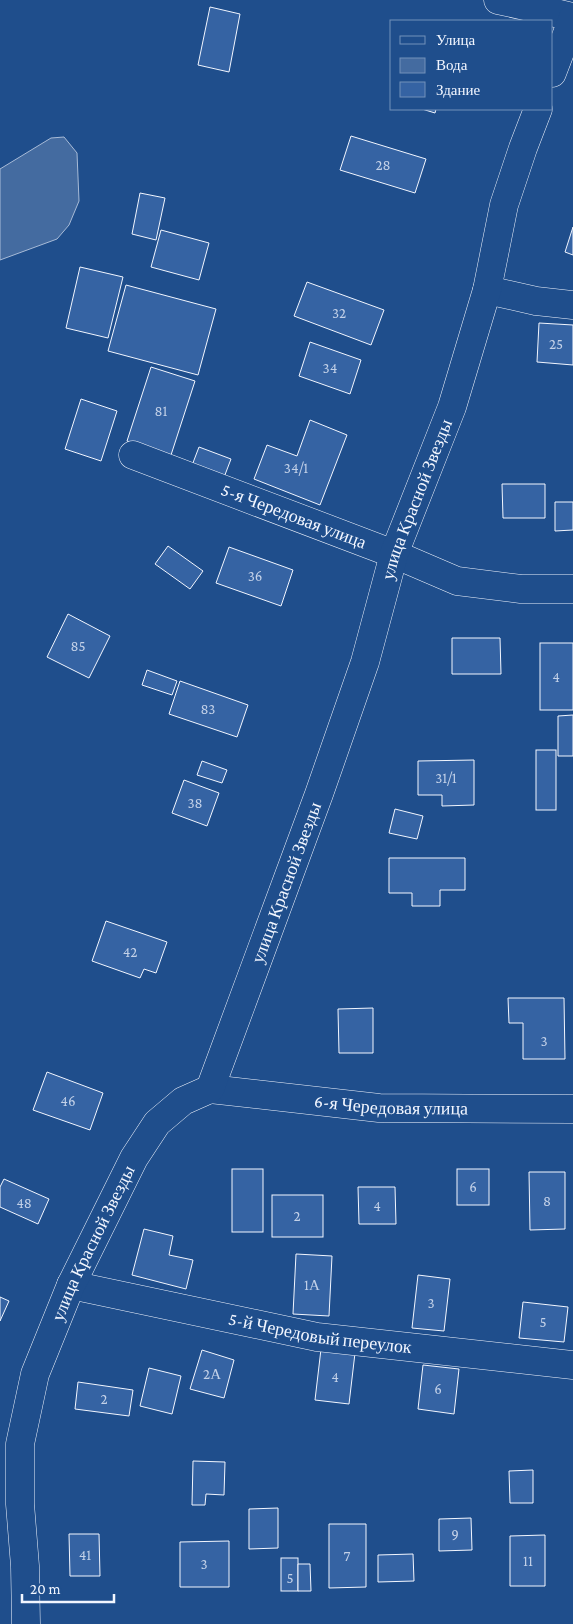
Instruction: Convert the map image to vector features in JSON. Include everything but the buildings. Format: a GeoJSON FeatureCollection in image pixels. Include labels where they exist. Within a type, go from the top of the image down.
{"type":"FeatureCollection","features":[{"type":"Feature","properties":{"kind":"street"},"geometry":{"type":"LineString","coordinates":[[498,0],[573,17],[553,70]]}},
{"type":"Feature","properties":{"kind":"street","name":"улица Красной Звезды"},"geometry":{"type":"LineString","coordinates":[[26,1624],[25,1566],[20,1504],[20,1444],[36,1374],[71,1285],[134,1158],[157,1123],[183,1101],[210,1089],[319,794],[365,662],[394,554],[452,407],[487,290],[504,205],[538,110]]}},
{"type":"Feature","properties":{"kind":"street"},"geometry":{"type":"LineString","coordinates":[[487,290],[536,301],[573,305]]}},
{"type":"Feature","properties":{"kind":"street","name":"5-я Чередовая улица"},"geometry":{"type":"LineString","coordinates":[[133,455],[394,554],[457,580],[521,589],[573,589]]}},
{"type":"Feature","properties":{"kind":"street","name":"6-я Чередовая улица"},"geometry":{"type":"LineString","coordinates":[[210,1089],[378,1108],[573,1109]]}},
{"type":"Feature","properties":{"kind":"street","name":"5-й Чередовый переулок"},"geometry":{"type":"LineString","coordinates":[[71,1285],[317,1337],[573,1365]]}},
{"type":"Feature","properties":{"kind":"water"},"geometry":{"type":"Polygon","coordinates":[[[64,137],[77,153],[79,201],[69,225],[57,239],[0,260],[0,169],[51,138],[64,137]]]}}]}
